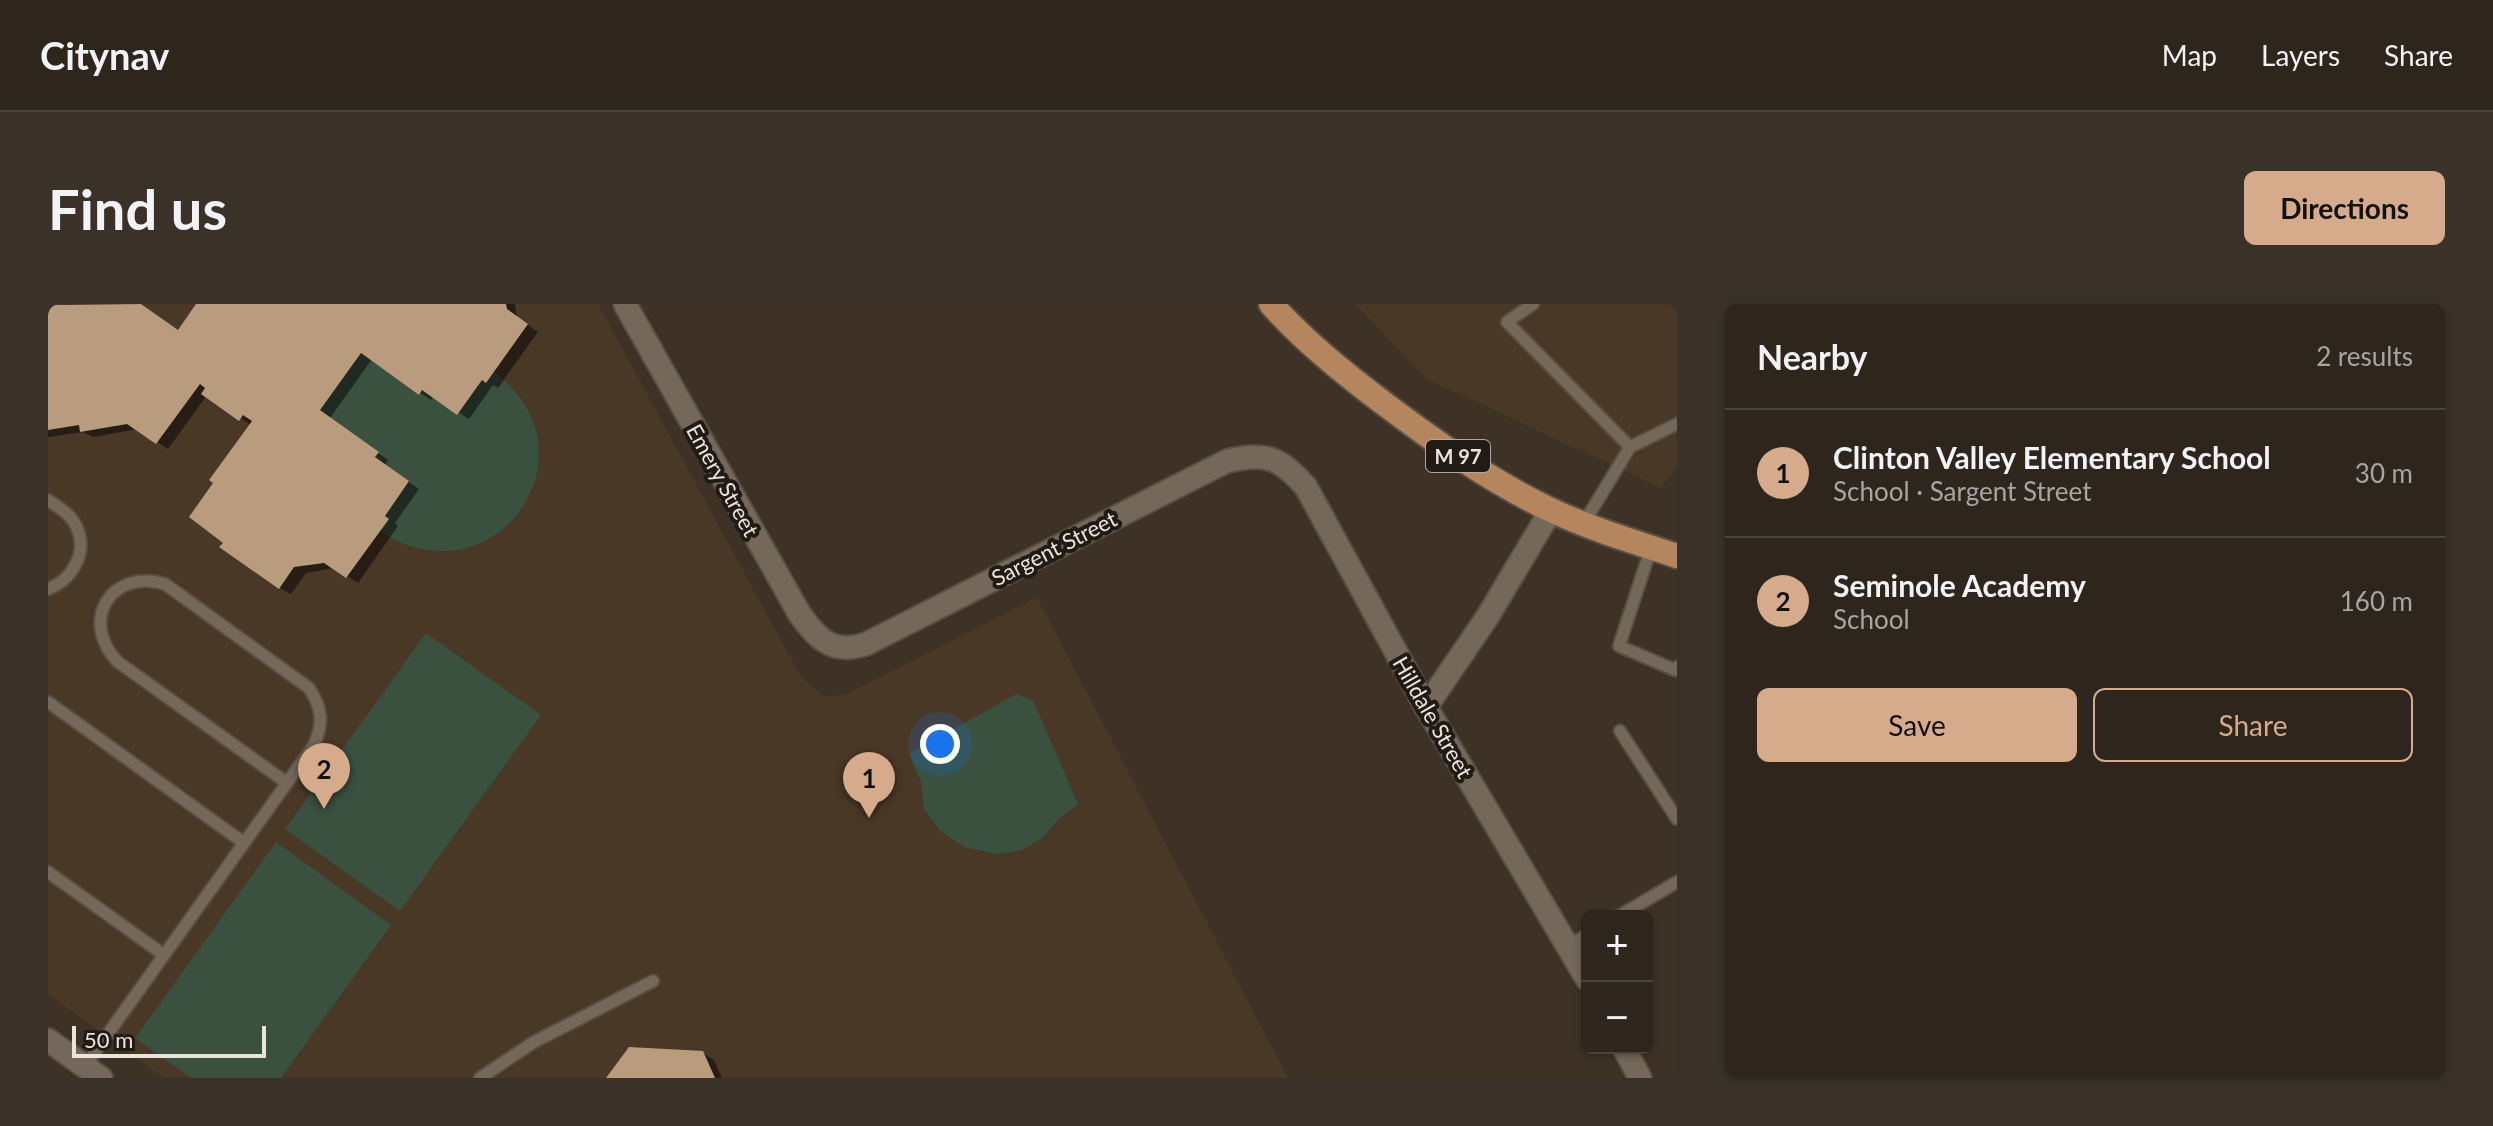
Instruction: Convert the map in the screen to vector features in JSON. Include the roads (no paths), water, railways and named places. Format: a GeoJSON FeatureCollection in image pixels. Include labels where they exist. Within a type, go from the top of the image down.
{"type":"FeatureCollection","features":[{"type":"Feature","properties":{"kind":"main road","name":"M 97"},"geometry":{"type":"LineString","coordinates":[[1271,304],[1354,381],[1428,436],[1498,481],[1551,510],[1677,556]]}},
{"type":"Feature","properties":{"kind":"street","name":"Emery Street"},"geometry":{"type":"LineString","coordinates":[[625,304],[799,613],[810,629],[833,647]]}},
{"type":"Feature","properties":{"kind":"street","name":"Sargent Street"},"geometry":{"type":"LineString","coordinates":[[833,647],[849,649],[866,644],[1227,461],[1250,456],[1277,460]]}},
{"type":"Feature","properties":{"kind":"street","name":"Hilldale Street"},"geometry":{"type":"LineString","coordinates":[[1277,460],[1306,487],[1426,707],[1578,940]]}},
{"type":"Feature","properties":{"kind":"street"},"geometry":{"type":"LineString","coordinates":[[1426,707],[1488,616],[1551,510]]}},
{"type":"Feature","properties":{"kind":"street"},"geometry":{"type":"LineString","coordinates":[[48,1040],[93,1072]]}},
{"type":"Feature","properties":{"kind":"street"},"geometry":{"type":"LineString","coordinates":[[1627,1054],[1640,1078]]}},
{"type":"Feature","properties":{"kind":"lane"},"geometry":{"type":"LineString","coordinates":[[1533,304],[1507,322],[1630,447]]}},
{"type":"Feature","properties":{"kind":"lane"},"geometry":{"type":"LineString","coordinates":[[1584,523],[1630,447],[1677,424]]}},
{"type":"Feature","properties":{"kind":"lane"},"geometry":{"type":"LineString","coordinates":[[48,500],[77,526],[81,542],[73,571],[63,582],[48,589]]}},
{"type":"Feature","properties":{"kind":"lane"},"geometry":{"type":"LineString","coordinates":[[1651,548],[1619,646],[1675,670],[1677,667]]}},
{"type":"Feature","properties":{"kind":"lane"},"geometry":{"type":"LineString","coordinates":[[93,1072],[164,955],[287,783],[314,745],[322,715],[309,688],[165,584],[150,580],[135,581],[120,587],[109,598],[99,625],[101,639],[108,652],[287,783]]}},
{"type":"Feature","properties":{"kind":"lane"},"geometry":{"type":"LineString","coordinates":[[48,702],[244,843]]}},
{"type":"Feature","properties":{"kind":"lane"},"geometry":{"type":"LineString","coordinates":[[1620,731],[1677,819]]}},
{"type":"Feature","properties":{"kind":"lane"},"geometry":{"type":"LineString","coordinates":[[48,872],[164,955]]}},
{"type":"Feature","properties":{"kind":"lane"},"geometry":{"type":"LineString","coordinates":[[1629,910],[1677,882]]}},
{"type":"Feature","properties":{"kind":"lane"},"geometry":{"type":"LineString","coordinates":[[480,1078],[534,1042],[653,981]]}},
{"type":"Feature","properties":{"kind":"place","name":"Seminole Academy"},"geometry":{"type":"Point","coordinates":[324,809]}},
{"type":"Feature","properties":{"kind":"place","name":"Clinton Valley Elementary School"},"geometry":{"type":"Point","coordinates":[869,818]}}]}
